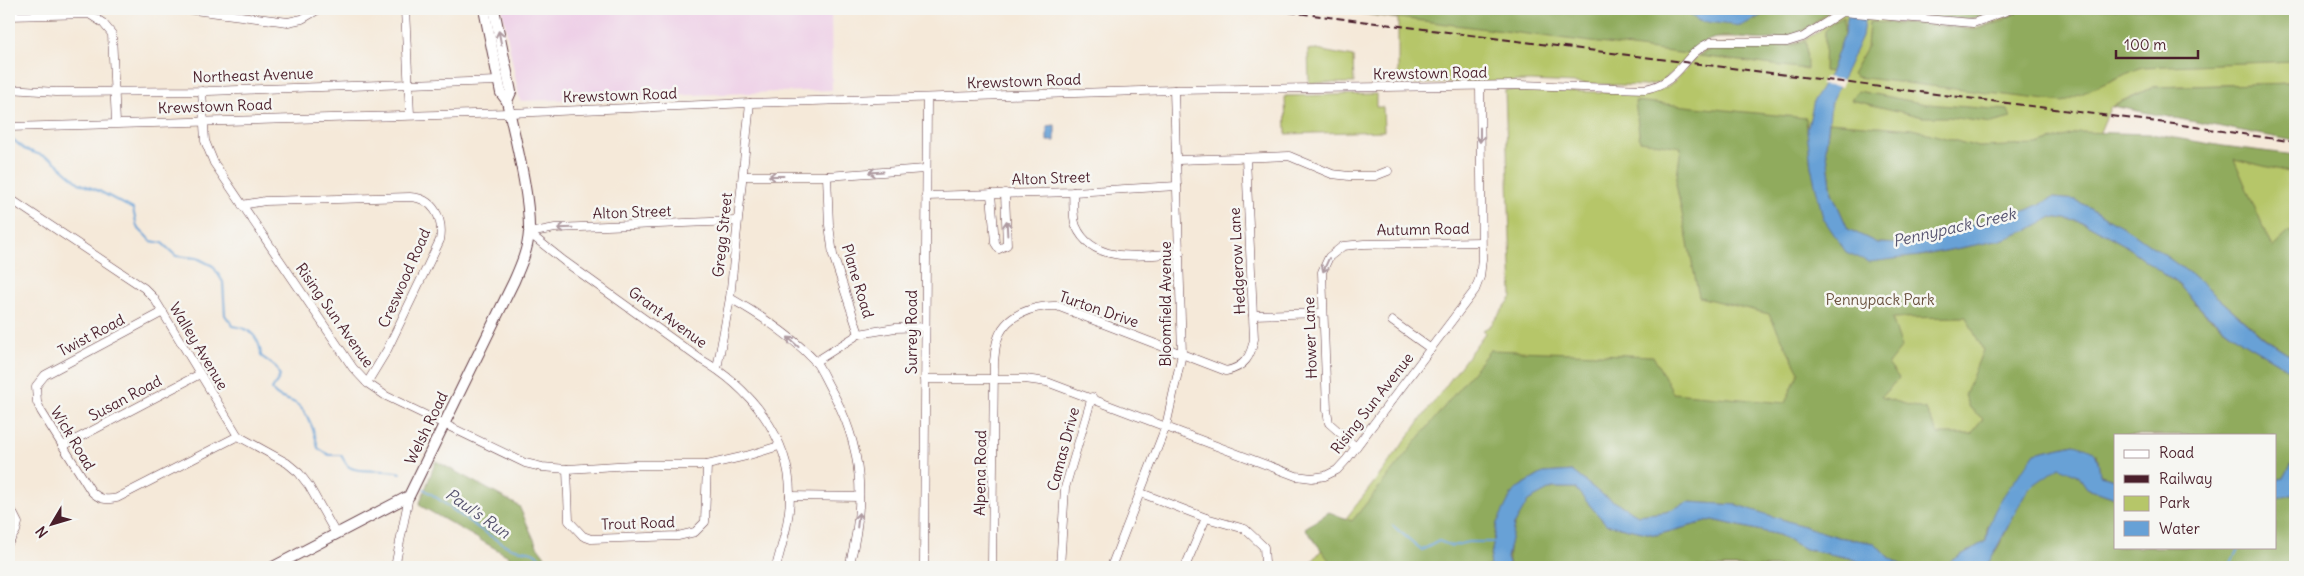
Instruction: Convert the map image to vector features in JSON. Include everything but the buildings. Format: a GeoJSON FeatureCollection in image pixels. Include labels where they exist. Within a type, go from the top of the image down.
{"type":"FeatureCollection","features":[{"type":"Feature","properties":{"kind":"main road"},"geometry":{"type":"LineString","coordinates":[[484,9],[501,94],[507,101],[510,113],[525,196],[529,233]]}},
{"type":"Feature","properties":{"kind":"main road"},"geometry":{"type":"LineString","coordinates":[[494,9],[511,92],[507,101]]}},
{"type":"Feature","properties":{"kind":"main road","name":"Welsh Road"},"geometry":{"type":"LineString","coordinates":[[409,496],[514,281],[524,257],[529,233]]}},
{"type":"Feature","properties":{"kind":"main road"},"geometry":{"type":"LineString","coordinates":[[273,567],[409,496]]}},
{"type":"Feature","properties":{"kind":"street"},"geometry":{"type":"LineString","coordinates":[[186,9],[288,22],[302,19],[319,9]]}},
{"type":"Feature","properties":{"kind":"street"},"geometry":{"type":"LineString","coordinates":[[405,9],[410,115]]}},
{"type":"Feature","properties":{"kind":"street","name":"Krewstown Road"},"geometry":{"type":"LineString","coordinates":[[9,127],[202,120],[510,113],[750,103],[1174,90],[1520,85],[1645,89],[1659,86],[1670,80],[1703,45],[1710,42],[1787,42],[1803,37],[1832,16],[1845,12],[1973,24],[2012,9]]}},
{"type":"Feature","properties":{"kind":"street"},"geometry":{"type":"LineString","coordinates":[[9,16],[89,14],[98,18],[112,34],[116,123]]}},
{"type":"Feature","properties":{"kind":"street","name":"Northeast Avenue"},"geometry":{"type":"LineString","coordinates":[[9,89],[56,92],[202,91],[498,81]]}},
{"type":"Feature","properties":{"kind":"street","name":"Rising Sun Avenue"},"geometry":{"type":"LineString","coordinates":[[925,379],[1025,379],[1048,382],[1092,397],[1296,476],[1312,478],[1337,470],[1475,290],[1480,277],[1482,259],[1480,242],[1480,87]]}},
{"type":"Feature","properties":{"kind":"street","name":"Bloomfield Avenue"},"geometry":{"type":"LineString","coordinates":[[1111,567],[1166,426],[1182,354],[1177,186],[1178,160],[1174,90]]}},
{"type":"Feature","properties":{"kind":"street","name":"Rising Sun Avenue"},"geometry":{"type":"LineString","coordinates":[[202,91],[202,120],[205,141],[214,163],[341,350],[368,383],[386,396],[525,463],[542,467],[567,469],[633,465],[707,464],[746,456],[779,446]]}},
{"type":"Feature","properties":{"kind":"street","name":"Surrey Road"},"geometry":{"type":"LineString","coordinates":[[924,567],[926,98]]}},
{"type":"Feature","properties":{"kind":"street","name":"Gregg Street"},"geometry":{"type":"LineString","coordinates":[[717,369],[730,298],[736,221],[743,176],[750,103]]}},
{"type":"Feature","properties":{"kind":"street"},"geometry":{"type":"LineString","coordinates":[[1178,160],[1289,156],[1332,174],[1375,176],[1388,171]]}},
{"type":"Feature","properties":{"kind":"street","name":"Hedgerow Lane"},"geometry":{"type":"LineString","coordinates":[[1246,158],[1254,339],[1252,351],[1246,361]]}},
{"type":"Feature","properties":{"kind":"street"},"geometry":{"type":"LineString","coordinates":[[743,176],[827,176],[925,169]]}},
{"type":"Feature","properties":{"kind":"street","name":"Plane Road"},"geometry":{"type":"LineString","coordinates":[[827,176],[833,255],[859,334]]}},
{"type":"Feature","properties":{"kind":"street","name":"Alton Street"},"geometry":{"type":"LineString","coordinates":[[926,196],[1073,192],[1177,186]]}},
{"type":"Feature","properties":{"kind":"street"},"geometry":{"type":"LineString","coordinates":[[1073,192],[1075,224],[1082,237],[1091,245],[1114,254],[1130,257],[1180,253]]}},
{"type":"Feature","properties":{"kind":"street"},"geometry":{"type":"LineString","coordinates":[[991,194],[994,243],[999,249],[1007,245],[1006,194]]}},
{"type":"Feature","properties":{"kind":"street","name":"Creswood Road"},"geometry":{"type":"LineString","coordinates":[[242,204],[265,201],[418,197],[435,209],[442,230],[440,240],[387,350],[368,383]]}},
{"type":"Feature","properties":{"kind":"street","name":"Walley Avenue"},"geometry":{"type":"LineString","coordinates":[[9,198],[144,288],[163,312],[238,436],[287,463],[298,473],[309,486],[336,534]]}},
{"type":"Feature","properties":{"kind":"street","name":"Alton Street"},"geometry":{"type":"LineString","coordinates":[[529,233],[555,228],[736,221]]}},
{"type":"Feature","properties":{"kind":"street","name":"Grant Avenue"},"geometry":{"type":"LineString","coordinates":[[529,233],[596,284],[717,369],[745,394],[761,412],[771,426],[789,474],[790,496],[787,528],[776,567]]}},
{"type":"Feature","properties":{"kind":"street","name":"Autumn Road"},"geometry":{"type":"LineString","coordinates":[[1365,244],[1480,242]]}},
{"type":"Feature","properties":{"kind":"street","name":"Hower Lane"},"geometry":{"type":"LineString","coordinates":[[1356,447],[1329,423],[1322,313],[1322,272],[1325,263],[1336,250],[1343,246],[1365,244]]}},
{"type":"Feature","properties":{"kind":"street"},"geometry":{"type":"LineString","coordinates":[[730,298],[776,326],[816,362],[841,407],[851,435],[859,472],[859,517],[849,567]]}},
{"type":"Feature","properties":{"kind":"street","name":"Turton Drive"},"geometry":{"type":"LineString","coordinates":[[994,379],[996,342],[1003,329],[1020,313],[1042,306],[1057,306],[1226,371],[1235,369],[1246,361]]}},
{"type":"Feature","properties":{"kind":"street","name":"Twist Road"},"geometry":{"type":"LineString","coordinates":[[36,386],[45,375],[163,312]]}},
{"type":"Feature","properties":{"kind":"street"},"geometry":{"type":"LineString","coordinates":[[1253,315],[1322,313]]}},
{"type":"Feature","properties":{"kind":"street"},"geometry":{"type":"LineString","coordinates":[[1392,321],[1431,349]]}},
{"type":"Feature","properties":{"kind":"street"},"geometry":{"type":"LineString","coordinates":[[816,362],[859,334],[895,328],[925,327]]}},
{"type":"Feature","properties":{"kind":"street","name":"Susan Road"},"geometry":{"type":"LineString","coordinates":[[63,446],[200,374]]}},
{"type":"Feature","properties":{"kind":"street","name":"Alpena Road"},"geometry":{"type":"LineString","coordinates":[[992,567],[994,379]]}},
{"type":"Feature","properties":{"kind":"street","name":"Wick Road"},"geometry":{"type":"LineString","coordinates":[[36,386],[36,402],[85,483],[100,498],[109,500],[117,498],[238,436]]}},
{"type":"Feature","properties":{"kind":"street","name":"Camas Drive"},"geometry":{"type":"LineString","coordinates":[[1060,567],[1065,488],[1092,397]]}},
{"type":"Feature","properties":{"kind":"street","name":"Trout Road"},"geometry":{"type":"LineString","coordinates":[[567,469],[569,521],[583,536],[592,539],[678,536],[695,532],[705,522],[707,464]]}},
{"type":"Feature","properties":{"kind":"street"},"geometry":{"type":"LineString","coordinates":[[1141,493],[1206,518],[1245,529],[1264,547],[1263,567]]}},
{"type":"Feature","properties":{"kind":"street"},"geometry":{"type":"LineString","coordinates":[[395,567],[409,496]]}},
{"type":"Feature","properties":{"kind":"street"},"geometry":{"type":"LineString","coordinates":[[790,496],[859,497]]}},
{"type":"Feature","properties":{"kind":"street"},"geometry":{"type":"LineString","coordinates":[[9,505],[18,523],[16,531],[9,542]]}},
{"type":"Feature","properties":{"kind":"street"},"geometry":{"type":"LineString","coordinates":[[1185,567],[1206,518]]}},
{"type":"Feature","properties":{"kind":"shaded area"},"geometry":{"type":"Polygon","coordinates":[[[502,9],[831,9],[832,90],[520,101],[502,9]]]}},
{"type":"Feature","properties":{"kind":"green space"},"geometry":{"type":"Polygon","coordinates":[[[1327,9],[1681,9],[1699,21],[1755,20],[1774,9],[1833,9],[1808,27],[1794,34],[1765,39],[1721,37],[1711,39],[1687,54],[1327,9]]]}},
{"type":"Feature","properties":{"kind":"green space","name":"Pennypack Park"},"geometry":{"type":"Polygon","coordinates":[[[1329,9],[2004,9],[1989,15],[1961,19],[1890,12],[1889,21],[1970,27],[1992,23],[2019,9],[2295,9],[2295,83],[2153,87],[2111,106],[2097,139],[2295,166],[2295,567],[1308,567],[1379,476],[1485,333],[1483,330],[1490,326],[1512,297],[1505,90],[1644,93],[1658,91],[1678,78],[1699,54],[1708,48],[1719,45],[1762,47],[1789,44],[1815,34],[1827,24],[1824,18],[1801,34],[1788,38],[1716,38],[1705,41],[1691,51],[1675,71],[1658,83],[1643,86],[1531,81],[1398,84],[1398,19],[1329,9]]]}},
{"type":"Feature","properties":{"kind":"green space"},"geometry":{"type":"Polygon","coordinates":[[[1879,9],[2001,9],[1987,15],[1957,19],[1879,9]]]}},
{"type":"Feature","properties":{"kind":"green space"},"geometry":{"type":"Polygon","coordinates":[[[2022,9],[2295,9],[2295,61],[2142,67],[2063,102],[1856,77],[1852,74],[1867,47],[1869,22],[1921,24],[1974,30],[2000,22],[2022,9]]]}},
{"type":"Feature","properties":{"kind":"green space"},"geometry":{"type":"Polygon","coordinates":[[[1844,17],[1844,35],[1831,72],[1824,71],[1825,31],[1832,23],[1844,17]]]}},
{"type":"Feature","properties":{"kind":"green space"},"geometry":{"type":"Polygon","coordinates":[[[1806,41],[1807,69],[1699,56],[1717,46],[1758,48],[1793,45],[1806,41]]]}},
{"type":"Feature","properties":{"kind":"green space"},"geometry":{"type":"Polygon","coordinates":[[[1312,49],[1353,57],[1354,83],[1309,83],[1308,50],[1312,49]]]}},
{"type":"Feature","properties":{"kind":"green space"},"geometry":{"type":"Polygon","coordinates":[[[2293,83],[2295,141],[2112,106],[2153,87],[2293,83]]]}},
{"type":"Feature","properties":{"kind":"green space"},"geometry":{"type":"Polygon","coordinates":[[[1858,91],[1926,104],[2008,110],[2011,118],[1991,123],[1949,117],[1923,117],[1851,100],[1858,91]]]}},
{"type":"Feature","properties":{"kind":"green space"},"geometry":{"type":"Polygon","coordinates":[[[1376,94],[1376,107],[1383,107],[1384,131],[1286,134],[1285,96],[1376,94]]]}},
{"type":"Feature","properties":{"kind":"green space"},"geometry":{"type":"Polygon","coordinates":[[[1635,101],[1806,118],[1811,167],[1846,252],[1920,256],[2001,240],[2028,230],[2052,217],[2083,222],[2123,244],[2179,285],[2206,315],[2243,342],[2295,373],[2295,457],[2284,478],[2276,480],[2276,434],[2114,434],[2114,479],[2100,475],[2097,455],[2074,444],[2035,453],[1987,528],[1986,541],[1940,567],[1905,567],[1888,557],[1875,543],[1838,537],[1737,505],[1688,502],[1666,512],[1638,515],[1601,494],[1572,471],[1543,473],[1519,487],[1497,523],[1489,567],[1334,567],[1305,528],[1329,512],[1352,521],[1490,350],[1653,356],[1673,393],[1785,403],[1799,372],[1769,314],[1699,297],[1676,184],[1681,147],[1640,141],[1635,101]],[[1966,317],[1892,318],[1902,347],[1888,364],[1899,378],[1881,397],[1926,410],[1938,434],[1971,434],[1983,419],[1970,408],[1965,395],[1983,350],[1966,317]]]}},
{"type":"Feature","properties":{"kind":"green space"},"geometry":{"type":"Polygon","coordinates":[[[1829,122],[1913,129],[1978,147],[2037,145],[2079,132],[2151,134],[2295,155],[2295,170],[2293,173],[2234,159],[2272,248],[2290,231],[2295,234],[2295,358],[2265,338],[2192,275],[2135,234],[2076,200],[2053,198],[2028,210],[1901,244],[1877,243],[1848,229],[1832,193],[1826,147],[1829,122]]]}},
{"type":"Feature","properties":{"kind":"green space"},"geometry":{"type":"Polygon","coordinates":[[[436,461],[519,506],[537,546],[553,567],[510,567],[512,564],[510,557],[419,505],[436,461]]]}},
{"type":"Feature","properties":{"kind":"green space"},"geometry":{"type":"Polygon","coordinates":[[[2059,466],[2078,475],[2087,488],[2114,498],[2114,548],[2276,548],[2276,500],[2295,493],[2295,567],[1979,567],[1995,551],[2027,489],[2059,466]]]}},
{"type":"Feature","properties":{"kind":"green space"},"geometry":{"type":"Polygon","coordinates":[[[1552,488],[1575,488],[1606,524],[1656,535],[1713,520],[1779,535],[1805,549],[1849,558],[1874,567],[1510,567],[1510,542],[1519,514],[1530,499],[1552,488]]]}},
{"type":"Feature","properties":{"kind":"water"},"geometry":{"type":"Polygon","coordinates":[[[1681,9],[1774,9],[1741,26],[1699,21],[1681,9]]]}},
{"type":"Feature","properties":{"kind":"water"},"geometry":{"type":"Polygon","coordinates":[[[1849,9],[1866,9],[1862,36],[1831,104],[1826,146],[1832,193],[1848,229],[1877,243],[1901,244],[2028,210],[2053,198],[2076,200],[2135,234],[2192,275],[2264,338],[2295,358],[2295,373],[2243,342],[2206,314],[2179,285],[2123,244],[2083,222],[2052,217],[2028,230],[2001,240],[1919,256],[1869,262],[1846,252],[1823,218],[1811,167],[1807,131],[1814,100],[1830,74],[1844,35],[1849,9]]]}},
{"type":"Feature","properties":{"kind":"water"},"geometry":{"type":"Polygon","coordinates":[[[1055,125],[1055,141],[1047,141],[1047,126],[1055,125]]]}},
{"type":"Feature","properties":{"kind":"water"},"geometry":{"type":"Polygon","coordinates":[[[2074,444],[2088,448],[2097,457],[2100,475],[2114,479],[2114,498],[2087,488],[2078,475],[2059,467],[2028,489],[1989,562],[1979,567],[1940,567],[1986,541],[1992,516],[2004,494],[2035,453],[2074,444]]]}},
{"type":"Feature","properties":{"kind":"water"},"geometry":{"type":"Polygon","coordinates":[[[2295,457],[2295,493],[2276,500],[2276,480],[2284,478],[2295,457]]]}},
{"type":"Feature","properties":{"kind":"water"},"geometry":{"type":"Polygon","coordinates":[[[1572,471],[1601,494],[1638,515],[1666,512],[1688,502],[1737,505],[1838,537],[1875,543],[1888,557],[1905,567],[1874,567],[1849,558],[1805,549],[1779,535],[1713,520],[1656,535],[1606,524],[1575,488],[1552,488],[1528,501],[1514,525],[1507,558],[1510,567],[1489,567],[1497,523],[1511,495],[1519,487],[1543,473],[1572,471]]]}},
{"type":"Feature","properties":{"kind":"pier"},"geometry":{"type":"Polygon","coordinates":[[[1825,77],[1844,80],[1841,87],[1820,85],[1825,77]]]}},
{"type":"Feature","properties":{"kind":"waterway","name":"Paul's Run"},"geometry":{"type":"LineString","coordinates":[[9,136],[24,149],[52,159],[79,183],[133,209],[137,227],[151,241],[162,243],[176,256],[197,258],[213,266],[223,282],[225,315],[233,326],[245,329],[253,335],[259,344],[261,356],[276,367],[280,376],[272,390],[280,397],[295,403],[308,417],[318,448],[329,455],[341,455],[348,466],[358,470],[401,473]]}},
{"type":"Feature","properties":{"kind":"waterway","name":"Paul's Run"},"geometry":{"type":"LineString","coordinates":[[424,489],[497,540],[511,548],[534,553],[541,560],[537,567]]}},
{"type":"Feature","properties":{"kind":"waterway"},"geometry":{"type":"LineString","coordinates":[[1393,526],[1422,550],[1439,541],[1452,546],[1468,542],[1495,542]]}},
{"type":"Feature","properties":{"kind":"waterway"},"geometry":{"type":"LineString","coordinates":[[2229,567],[2238,548]]}},
{"type":"Feature","properties":{"kind":"railway"},"geometry":{"type":"LineString","coordinates":[[1265,9],[2189,126],[2295,142]]}},
{"type":"Feature","properties":{"kind":"water label","name":"Pennypack Creek"},"geometry":{"type":"Point","coordinates":[1954,227]}}]}
